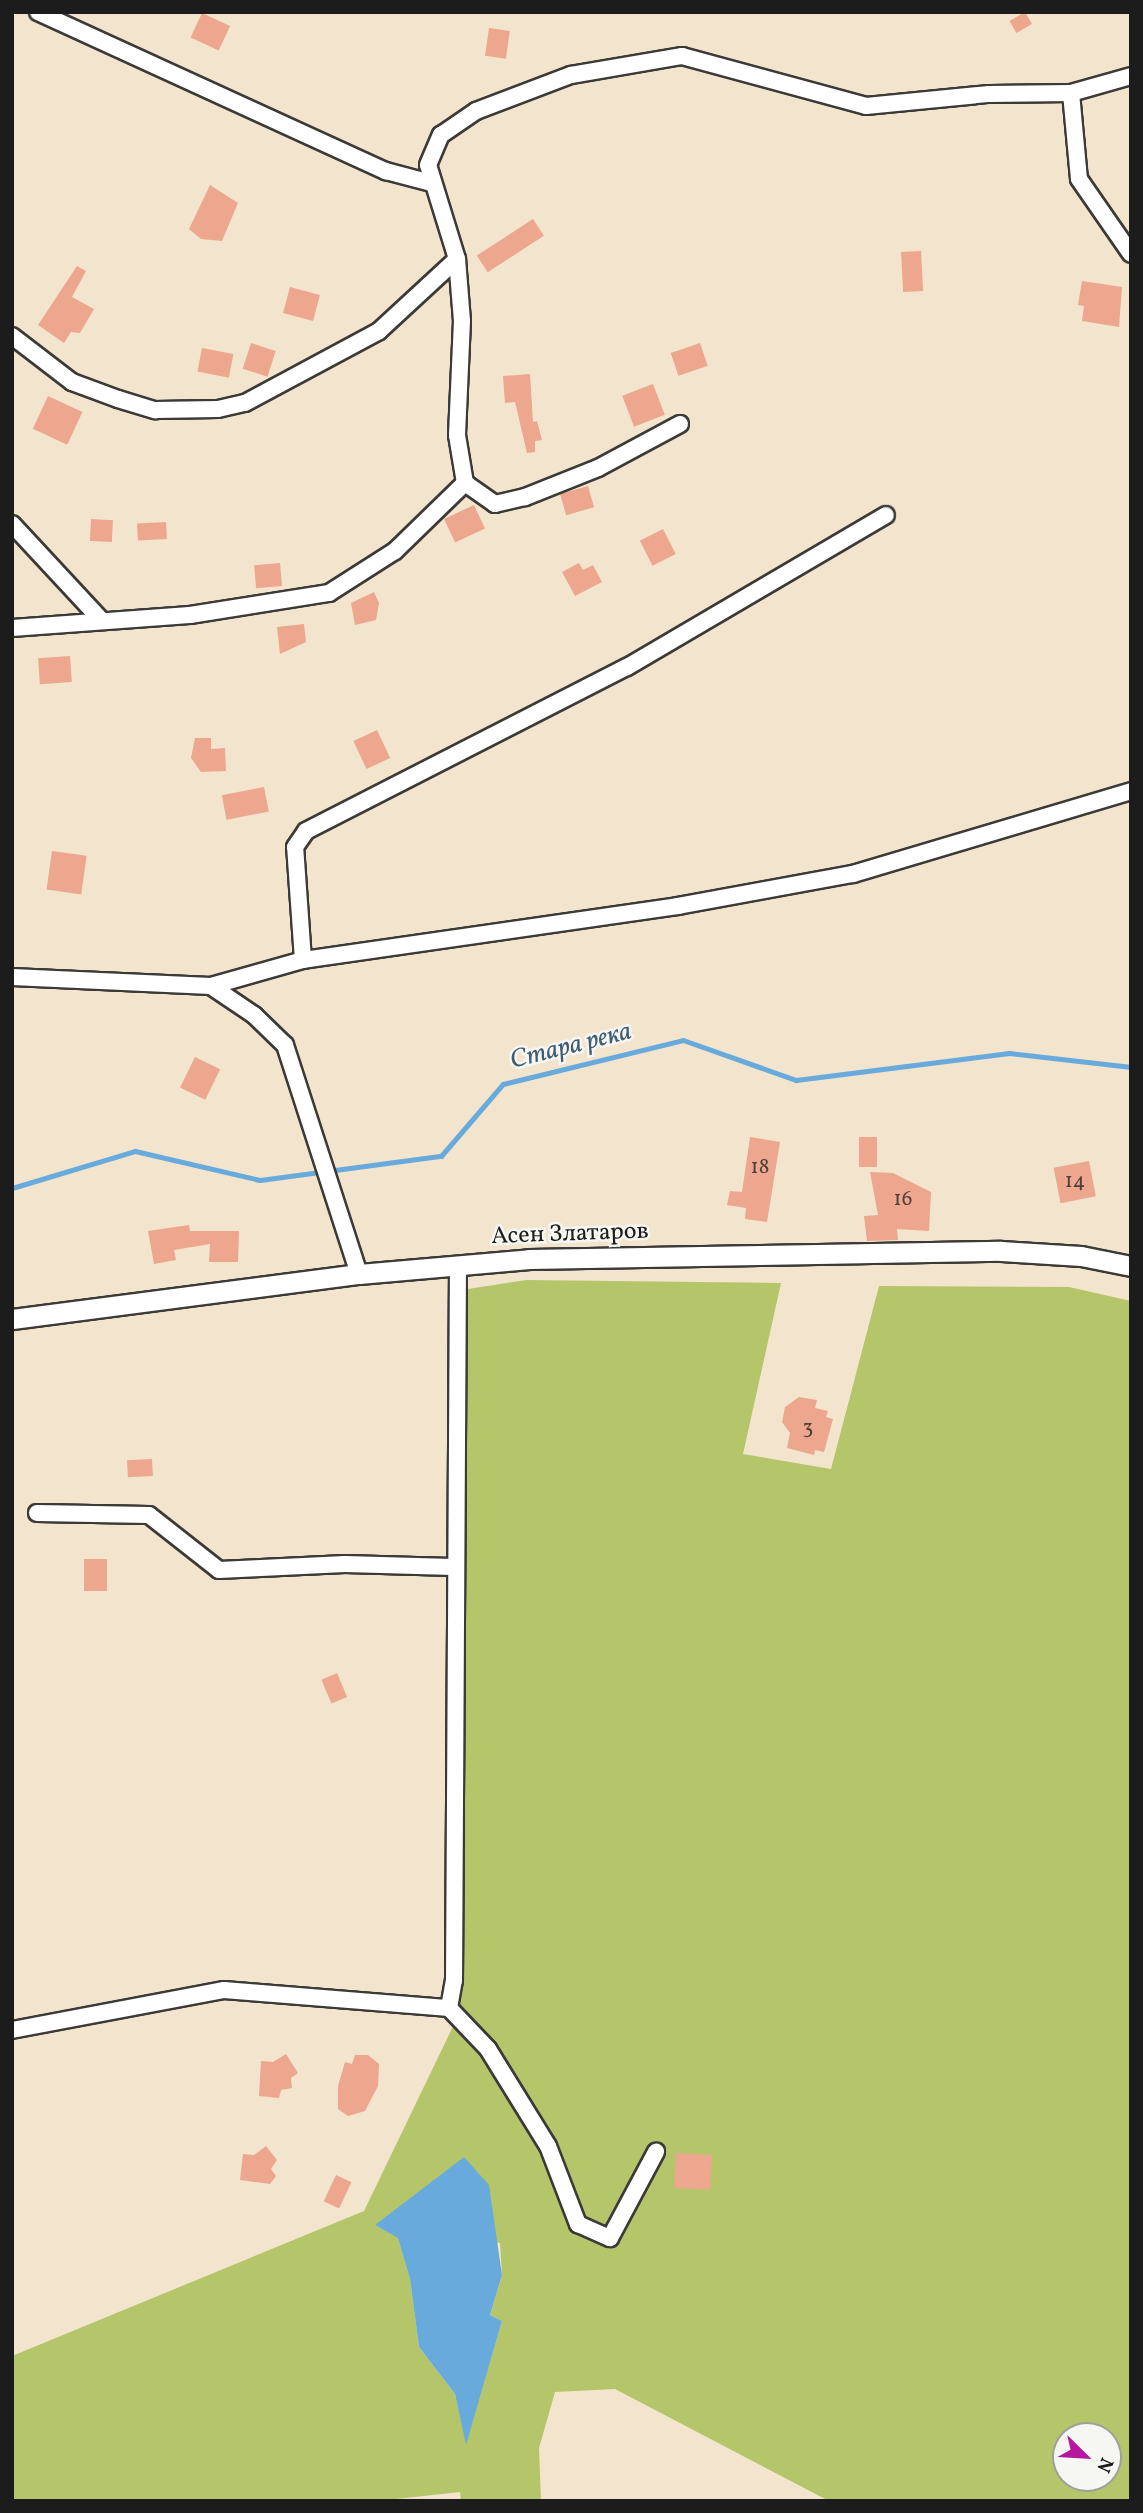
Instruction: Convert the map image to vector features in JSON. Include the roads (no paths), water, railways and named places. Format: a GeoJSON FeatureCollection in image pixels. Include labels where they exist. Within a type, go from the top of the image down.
{"type":"FeatureCollection","features":[{"type":"Feature","properties":{"kind":"street"},"geometry":{"type":"LineString","coordinates":[[38,12],[386,171],[431,183]]}},
{"type":"Feature","properties":{"kind":"street"},"geometry":{"type":"LineString","coordinates":[[680,424],[598,468],[525,497],[495,504],[465,483],[457,435],[462,321],[457,259],[431,183],[431,150],[441,135],[476,111],[571,75],[682,56],[866,106],[989,94],[1071,93],[1131,76]]}},
{"type":"Feature","properties":{"kind":"street"},"geometry":{"type":"LineString","coordinates":[[1071,93],[1079,179],[1131,254]]}},
{"type":"Feature","properties":{"kind":"street"},"geometry":{"type":"LineString","coordinates":[[12,336],[72,382],[118,399],[155,410],[218,409],[245,403],[379,331],[457,259]]}},
{"type":"Feature","properties":{"kind":"street"},"geometry":{"type":"LineString","coordinates":[[12,628],[190,615],[329,593],[395,551],[465,483]]}},
{"type":"Feature","properties":{"kind":"street"},"geometry":{"type":"LineString","coordinates":[[303,960],[295,847],[306,831],[627,667],[886,515]]}},
{"type":"Feature","properties":{"kind":"street"},"geometry":{"type":"LineString","coordinates":[[12,524],[102,621]]}},
{"type":"Feature","properties":{"kind":"street"},"geometry":{"type":"LineString","coordinates":[[12,977],[211,986],[303,960],[794,886],[853,874],[1131,790]]}},
{"type":"Feature","properties":{"kind":"street"},"geometry":{"type":"LineString","coordinates":[[211,986],[254,1015],[285,1045],[359,1274]]}},
{"type":"Feature","properties":{"kind":"street","name":"Асен Златаров"},"geometry":{"type":"LineString","coordinates":[[12,1319],[359,1274],[529,1259],[1001,1251],[1082,1256],[1131,1266]]}},
{"type":"Feature","properties":{"kind":"street"},"geometry":{"type":"LineString","coordinates":[[449,2008],[454,1980],[453,1567],[458,1265]]}},
{"type":"Feature","properties":{"kind":"street"},"geometry":{"type":"LineString","coordinates":[[37,1513],[149,1515],[219,1570],[345,1564],[453,1567]]}},
{"type":"Feature","properties":{"kind":"street"},"geometry":{"type":"LineString","coordinates":[[12,2030],[224,1990],[449,2008],[488,2049],[548,2146],[578,2224],[610,2238],[656,2152]]}},
{"type":"Feature","properties":{"kind":"water"},"geometry":{"type":"Polygon","coordinates":[[[464,2157],[489,2185],[502,2275],[490,2315],[502,2321],[466,2445],[455,2394],[419,2347],[410,2279],[398,2238],[375,2225],[464,2157]]]}},
{"type":"Feature","properties":{"kind":"waterway","name":"Стара река"},"geometry":{"type":"LineString","coordinates":[[12,1188],[135,1151],[260,1180],[441,1156],[503,1084],[683,1040],[796,1080],[1009,1053],[1131,1067]]}}]}
